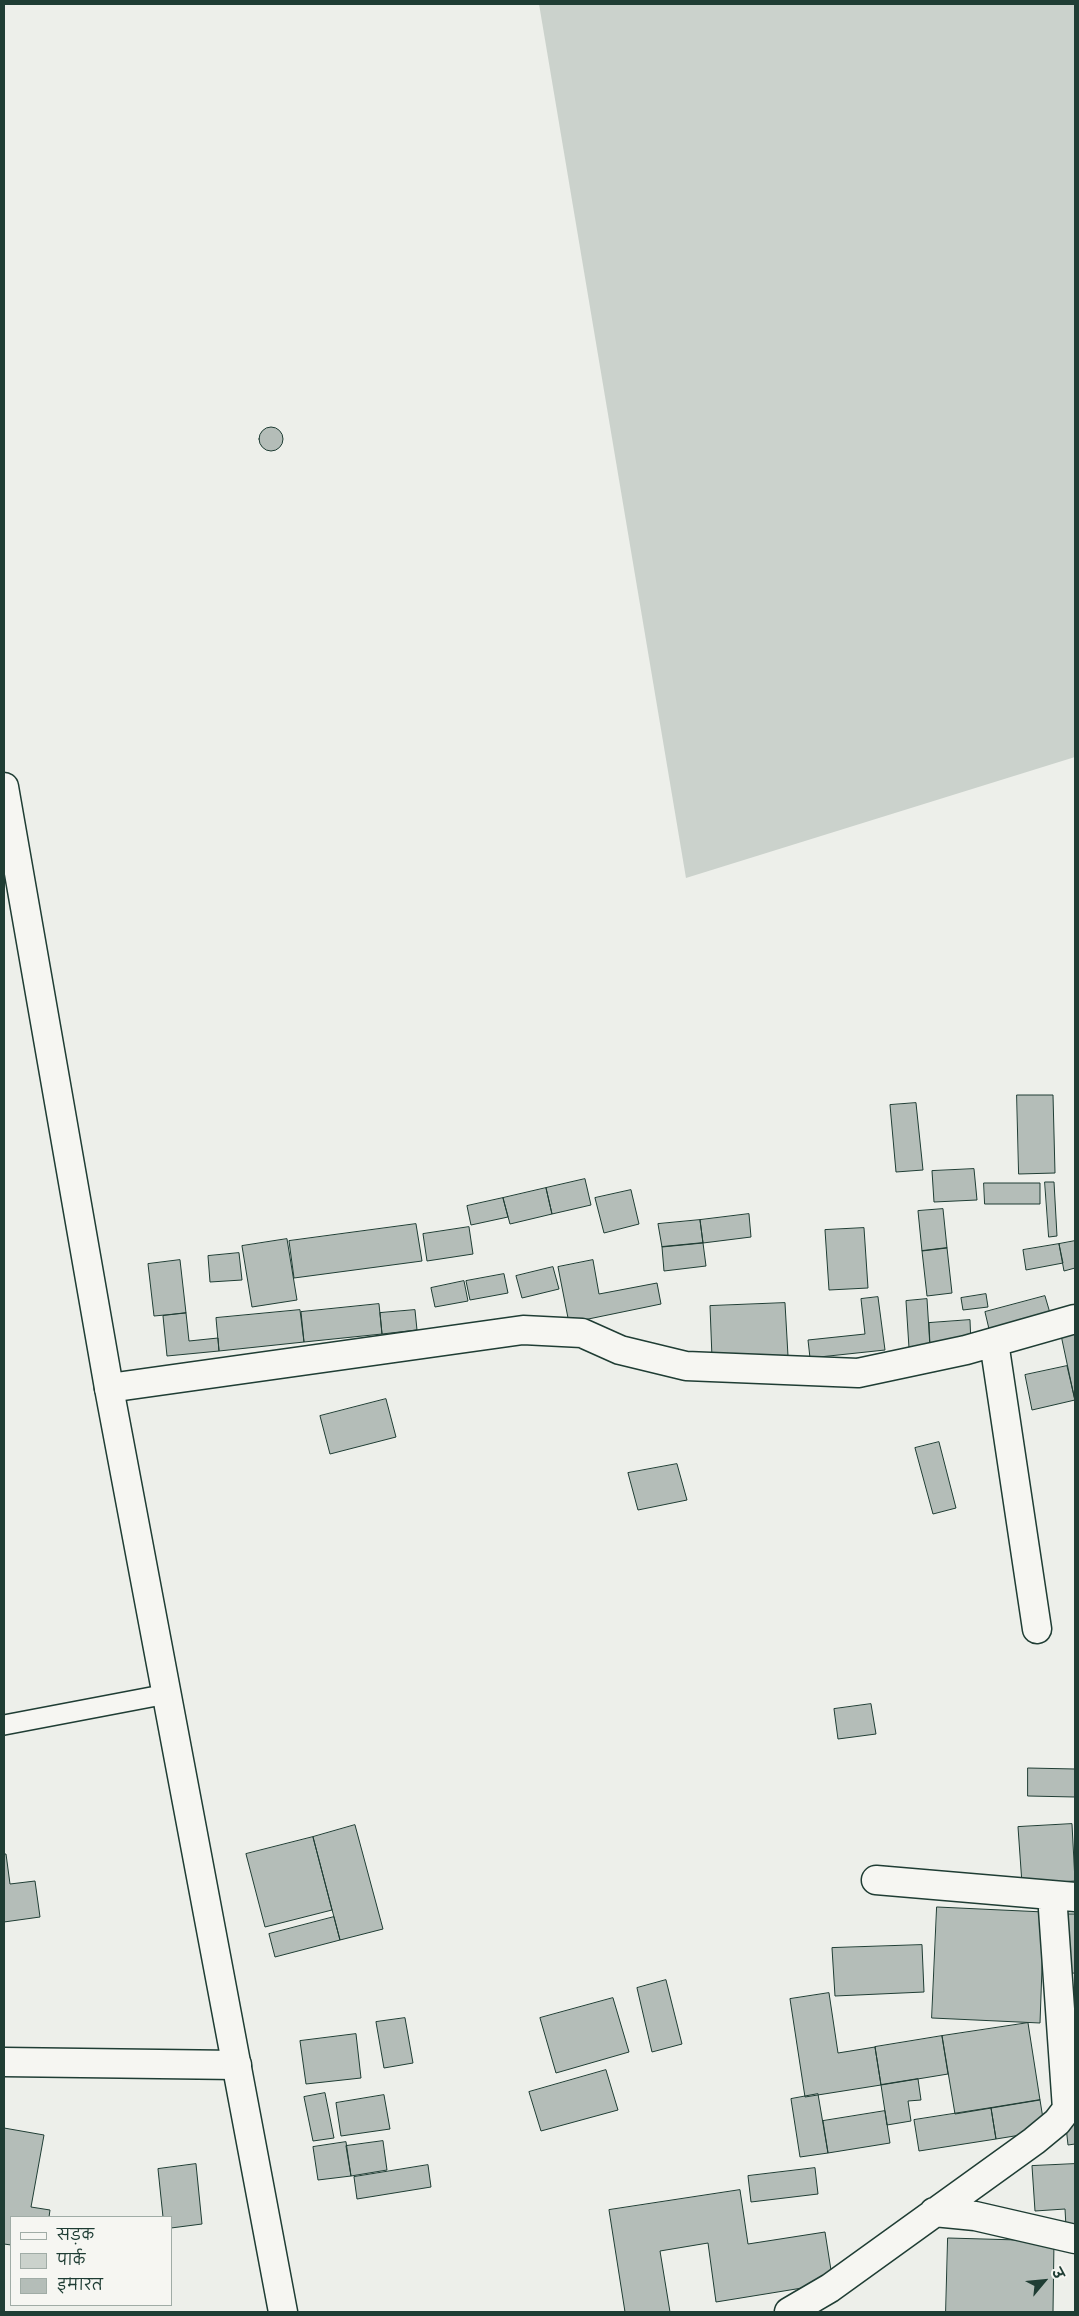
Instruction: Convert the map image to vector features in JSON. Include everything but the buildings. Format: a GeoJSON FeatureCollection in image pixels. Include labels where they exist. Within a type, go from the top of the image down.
{"type":"FeatureCollection","features":[{"type":"Feature","properties":{"kind":"street"},"geometry":{"type":"LineString","coordinates":[[4,787],[109,1388],[283,2312]]}},
{"type":"Feature","properties":{"kind":"street"},"geometry":{"type":"LineString","coordinates":[[109,1388],[523,1330],[582,1333],[620,1350],[686,1366],[858,1373],[994,1342],[1075,1320]]}},
{"type":"Feature","properties":{"kind":"street"},"geometry":{"type":"LineString","coordinates":[[994,1342],[1037,1629]]}},
{"type":"Feature","properties":{"kind":"street"},"geometry":{"type":"LineString","coordinates":[[789,2312],[832,2300],[934,2212],[1034,2141],[1071,2107],[1064,1896],[876,1880]]}},
{"type":"Feature","properties":{"kind":"street"},"geometry":{"type":"LineString","coordinates":[[4,2062],[237,2065]]}},
{"type":"Feature","properties":{"kind":"street"},"geometry":{"type":"LineString","coordinates":[[934,2212],[975,2216],[1075,2239]]}},
{"type":"Feature","properties":{"kind":"lane"},"geometry":{"type":"LineString","coordinates":[[4,1725],[167,1694]]}},
{"type":"Feature","properties":{"kind":"green space"},"geometry":{"type":"Polygon","coordinates":[[[539,4],[1075,4],[1075,757],[686,878],[539,4]]]}}]}
